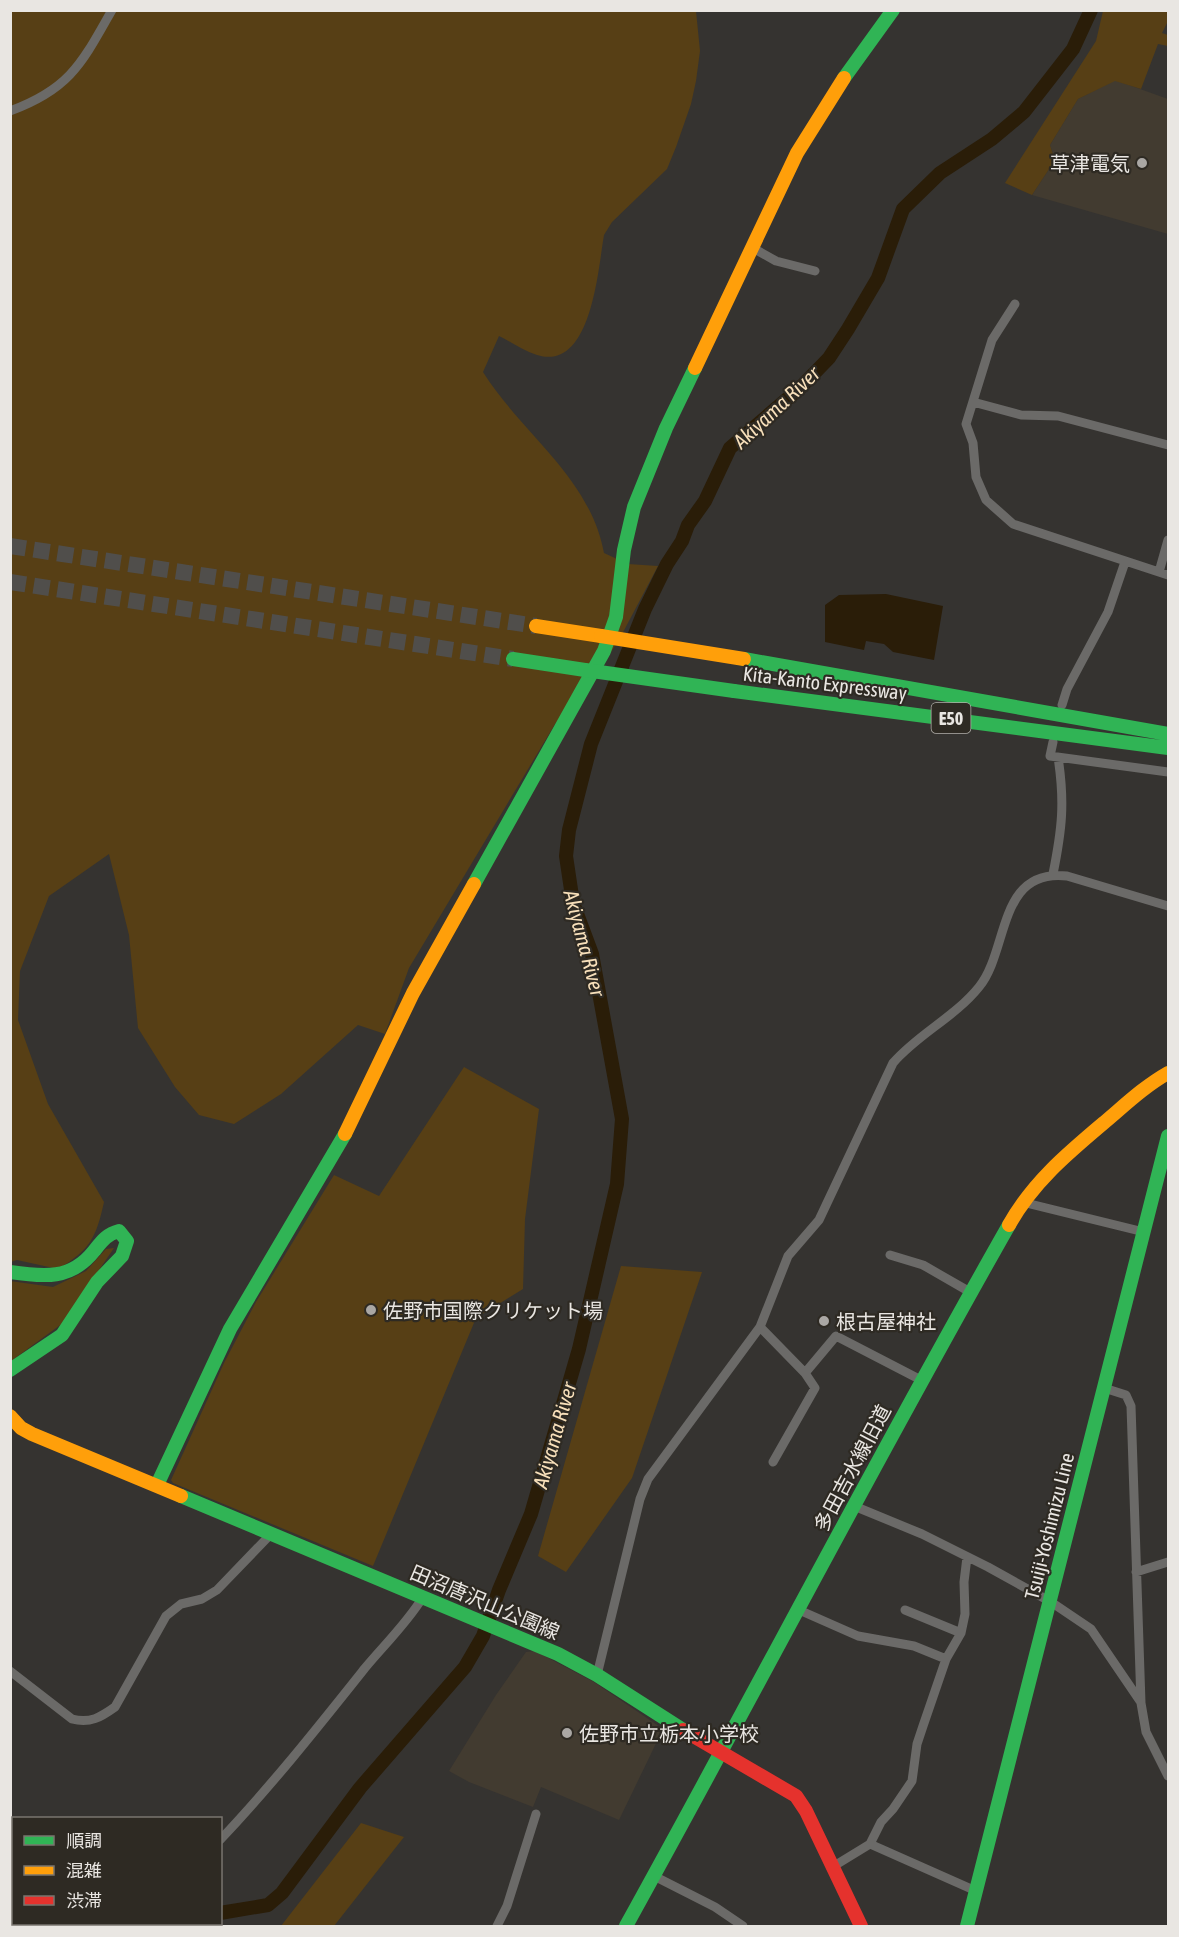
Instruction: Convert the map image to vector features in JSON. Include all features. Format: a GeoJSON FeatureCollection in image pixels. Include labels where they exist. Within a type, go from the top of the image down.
{"type":"FeatureCollection","features":[{"type":"Feature","properties":{"kind":"main road"},"geometry":{"type":"LineString","coordinates":[[157,1485],[230,1329],[342,1141],[413,993],[604,651],[616,617],[624,550],[634,507],[666,428],[751,247],[812,128],[837,88],[893,10]]}},
{"type":"Feature","properties":{"kind":"main road","name":"Kita-Kanto Expressway"},"geometry":{"type":"LineString","coordinates":[[536,626],[744,659],[1168,734]]}},
{"type":"Feature","properties":{"kind":"main road","name":"Kita-Kanto Expressway"},"geometry":{"type":"LineString","coordinates":[[513,659],[734,691],[1168,748]]}},
{"type":"Feature","properties":{"kind":"main road","name":"多田吉水線旧道"},"geometry":{"type":"LineString","coordinates":[[626,1926],[722,1753],[921,1380],[1022,1202],[1051,1167],[1149,1084],[1168,1073]]}},
{"type":"Feature","properties":{"kind":"main road","name":"Tsuiji-Yoshimizu Line"},"geometry":{"type":"LineString","coordinates":[[967,1926],[1168,1136]]}},
{"type":"Feature","properties":{"kind":"main road"},"geometry":{"type":"LineString","coordinates":[[10,1272],[40,1277],[65,1275],[84,1264],[110,1233],[119,1231],[127,1241],[122,1256],[97,1282],[62,1335],[10,1370]]}},
{"type":"Feature","properties":{"kind":"main road","name":"田沼唐沢山公園線"},"geometry":{"type":"LineString","coordinates":[[10,1416],[21,1428],[32,1434],[526,1640],[597,1675],[675,1727],[796,1796],[834,1866],[861,1926]]}},
{"type":"Feature","properties":{"kind":"street"},"geometry":{"type":"LineString","coordinates":[[10,111],[30,104],[68,79],[82,63],[112,10]]}},
{"type":"Feature","properties":{"kind":"street"},"geometry":{"type":"LineString","coordinates":[[751,247],[776,261],[815,271]]}},
{"type":"Feature","properties":{"kind":"street"},"geometry":{"type":"LineString","coordinates":[[1015,304],[992,340],[966,424],[973,443],[976,477],[986,500],[1013,524],[1164,573],[1168,540]]}},
{"type":"Feature","properties":{"kind":"street"},"geometry":{"type":"LineString","coordinates":[[973,402],[1015,414],[1058,416],[1168,445]]}},
{"type":"Feature","properties":{"kind":"street"},"geometry":{"type":"LineString","coordinates":[[1062,705],[1108,612],[1125,562]]}},
{"type":"Feature","properties":{"kind":"street"},"geometry":{"type":"LineString","coordinates":[[1053,742],[1050,756],[1168,772]]}},
{"type":"Feature","properties":{"kind":"street"},"geometry":{"type":"LineString","coordinates":[[1053,874],[1060,839],[1064,797],[1058,757]]}},
{"type":"Feature","properties":{"kind":"street"},"geometry":{"type":"LineString","coordinates":[[597,1675],[640,1499],[648,1479],[760,1327],[788,1256],[819,1220],[873,1111],[887,1072],[905,1049],[978,989],[988,972],[1012,906],[1026,887],[1053,874],[1091,881],[1168,906]]}},
{"type":"Feature","properties":{"kind":"street"},"geometry":{"type":"LineString","coordinates":[[1022,1202],[1144,1232]]}},
{"type":"Feature","properties":{"kind":"street"},"geometry":{"type":"LineString","coordinates":[[890,1255],[923,1265],[970,1292]]}},
{"type":"Feature","properties":{"kind":"street"},"geometry":{"type":"LineString","coordinates":[[760,1327],[805,1373],[815,1388],[773,1462]]}},
{"type":"Feature","properties":{"kind":"street"},"geometry":{"type":"LineString","coordinates":[[805,1373],[836,1336],[921,1380]]}},
{"type":"Feature","properties":{"kind":"street"},"geometry":{"type":"LineString","coordinates":[[1104,1388],[1121,1392],[1130,1400],[1141,1703],[1146,1732],[1168,1776]]}},
{"type":"Feature","properties":{"kind":"street"},"geometry":{"type":"LineString","coordinates":[[854,1506],[922,1534],[967,1557],[1050,1601],[1091,1629],[1141,1703]]}},
{"type":"Feature","properties":{"kind":"street"},"geometry":{"type":"LineString","coordinates":[[10,1671],[72,1719],[82,1722],[103,1716],[115,1707],[166,1616],[181,1604],[202,1599],[217,1590],[272,1534]]}},
{"type":"Feature","properties":{"kind":"street"},"geometry":{"type":"LineString","coordinates":[[834,1866],[870,1844],[881,1822],[912,1781],[917,1744],[946,1659],[961,1633],[965,1614],[964,1582],[967,1557]]}},
{"type":"Feature","properties":{"kind":"street"},"geometry":{"type":"LineString","coordinates":[[1136,1572],[1168,1562]]}},
{"type":"Feature","properties":{"kind":"street"},"geometry":{"type":"LineString","coordinates":[[222,1838],[272,1786],[387,1641],[411,1616],[423,1597]]}},
{"type":"Feature","properties":{"kind":"street"},"geometry":{"type":"LineString","coordinates":[[799,1610],[858,1636],[914,1646],[946,1659]]}},
{"type":"Feature","properties":{"kind":"street"},"geometry":{"type":"LineString","coordinates":[[904,1610],[961,1633]]}},
{"type":"Feature","properties":{"kind":"street"},"geometry":{"type":"LineString","coordinates":[[497,1926],[507,1906],[537,1814]]}},
{"type":"Feature","properties":{"kind":"street"},"geometry":{"type":"LineString","coordinates":[[870,1844],[976,1891]]}},
{"type":"Feature","properties":{"kind":"street"},"geometry":{"type":"LineString","coordinates":[[654,1876],[715,1907],[743,1926]]}},
{"type":"Feature","properties":{"kind":"shaded area"},"geometry":{"type":"Polygon","coordinates":[[[11,11],[696,11],[700,51],[691,104],[667,169],[612,222],[604,235],[595,292],[581,333],[570,348],[555,356],[537,355],[499,336],[483,372],[516,416],[553,457],[585,501],[604,553],[628,564],[658,566],[620,638],[604,663],[555,724],[409,968],[385,1034],[358,1025],[281,1094],[234,1124],[199,1115],[175,1087],[138,1028],[129,935],[109,854],[49,896],[20,971],[18,1020],[48,1104],[104,1202],[98,1225],[90,1242],[78,1256],[58,1269],[17,1260],[11,1262],[11,11]]]}},
{"type":"Feature","properties":{"kind":"shaded area"},"geometry":{"type":"Polygon","coordinates":[[[1103,11],[1168,11],[1168,21],[1162,33],[1168,35],[1168,46],[1158,44],[1141,89],[1115,81],[1078,99],[1050,145],[1055,160],[1032,195],[1005,183],[1096,41],[1103,11]]]}},
{"type":"Feature","properties":{"kind":"shaded area","name":"草津電気"},"geometry":{"type":"Polygon","coordinates":[[[1115,80],[1168,99],[1168,234],[1032,195],[1055,160],[1050,145],[1078,99],[1115,80]]]}},
{"type":"Feature","properties":{"kind":"shaded area"},"geometry":{"type":"Polygon","coordinates":[[[886,594],[943,606],[934,660],[893,652],[884,644],[866,641],[864,650],[825,642],[825,605],[839,595],[886,594]]]}},
{"type":"Feature","properties":{"kind":"shaded area","name":"佐野市国際クリケット場"},"geometry":{"type":"Polygon","coordinates":[[[464,1067],[539,1109],[525,1219],[523,1289],[476,1318],[373,1566],[173,1483],[171,1480],[224,1363],[256,1302],[334,1175],[379,1196],[464,1067]]]}},
{"type":"Feature","properties":{"kind":"shaded area"},"geometry":{"type":"Polygon","coordinates":[[[114,1248],[63,1323],[11,1361],[10,1281],[53,1287],[86,1271],[106,1249],[114,1248]]]}},
{"type":"Feature","properties":{"kind":"shaded area"},"geometry":{"type":"Polygon","coordinates":[[[621,1266],[702,1272],[632,1478],[566,1572],[538,1556],[621,1266]]]}},
{"type":"Feature","properties":{"kind":"shaded area","name":"佐野市立栃本小学校"},"geometry":{"type":"Polygon","coordinates":[[[535,1651],[594,1682],[663,1729],[619,1820],[541,1787],[533,1807],[469,1782],[449,1771],[496,1695],[526,1652],[535,1651]]]}},
{"type":"Feature","properties":{"kind":"shaded area"},"geometry":{"type":"Polygon","coordinates":[[[361,1823],[404,1837],[334,1926],[281,1926],[361,1823]]]}},
{"type":"Feature","properties":{"kind":"waterway","name":"Akiyama River"},"geometry":{"type":"LineString","coordinates":[[222,1913],[268,1905],[282,1893],[360,1788],[465,1667],[483,1636],[499,1590],[531,1514],[579,1349],[617,1184],[622,1119],[592,954],[573,903],[566,856],[569,830],[591,744],[645,609],[667,564],[682,541],[688,525],[705,501],[730,448],[800,388],[829,358],[848,329],[878,278],[903,209],[940,173],[992,139],[1024,112],[1073,49],[1091,10]]}},
{"type":"Feature","properties":{"kind":"tunnel"},"geometry":{"type":"LineString","coordinates":[[10,546],[536,626]]}},
{"type":"Feature","properties":{"kind":"tunnel"},"geometry":{"type":"LineString","coordinates":[[10,582],[513,659]]}},
{"type":"Feature","properties":{"kind":"traffic: fast"},"geometry":{"type":"LineString","coordinates":[[844,78],[893,10]]}},
{"type":"Feature","properties":{"kind":"traffic: fast"},"geometry":{"type":"LineString","coordinates":[[474,884],[604,651],[616,617],[624,550],[634,507],[666,428],[695,368]]}},
{"type":"Feature","properties":{"kind":"traffic: fast"},"geometry":{"type":"LineString","coordinates":[[513,659],[585,670]]}},
{"type":"Feature","properties":{"kind":"traffic: fast"},"geometry":{"type":"LineString","coordinates":[[744,659],[1168,734]]}},
{"type":"Feature","properties":{"kind":"traffic: fast"},"geometry":{"type":"LineString","coordinates":[[585,670],[734,691]]}},
{"type":"Feature","properties":{"kind":"traffic: fast"},"geometry":{"type":"LineString","coordinates":[[734,691],[1168,748]]}},
{"type":"Feature","properties":{"kind":"traffic: fast"},"geometry":{"type":"LineString","coordinates":[[157,1485],[230,1329],[345,1134]]}},
{"type":"Feature","properties":{"kind":"traffic: fast"},"geometry":{"type":"LineString","coordinates":[[967,1926],[1168,1136]]}},
{"type":"Feature","properties":{"kind":"traffic: fast"},"geometry":{"type":"LineString","coordinates":[[626,1926],[1009,1225]]}},
{"type":"Feature","properties":{"kind":"traffic: fast"},"geometry":{"type":"LineString","coordinates":[[10,1272],[34,1275],[66,1272],[85,1260],[111,1234],[119,1231],[127,1241],[122,1256],[97,1282],[62,1335],[10,1370]]}},
{"type":"Feature","properties":{"kind":"traffic: fast"},"geometry":{"type":"LineString","coordinates":[[181,1496],[558,1654],[597,1675],[683,1730]]}},
{"type":"Feature","properties":{"kind":"traffic: slow"},"geometry":{"type":"LineString","coordinates":[[695,368],[797,153],[844,78]]}},
{"type":"Feature","properties":{"kind":"traffic: slow"},"geometry":{"type":"LineString","coordinates":[[536,626],[601,636]]}},
{"type":"Feature","properties":{"kind":"traffic: slow"},"geometry":{"type":"LineString","coordinates":[[601,636],[744,659]]}},
{"type":"Feature","properties":{"kind":"traffic: slow"},"geometry":{"type":"LineString","coordinates":[[345,1134],[413,993],[474,884]]}},
{"type":"Feature","properties":{"kind":"traffic: slow"},"geometry":{"type":"LineString","coordinates":[[1009,1225],[1029,1195],[1065,1157],[1136,1096],[1168,1073]]}},
{"type":"Feature","properties":{"kind":"traffic: slow"},"geometry":{"type":"LineString","coordinates":[[10,1416],[21,1428],[32,1434],[181,1496]]}},
{"type":"Feature","properties":{"kind":"traffic: jam"},"geometry":{"type":"LineString","coordinates":[[683,1730],[796,1796],[806,1811],[861,1926]]}},
{"type":"Feature","properties":{"kind":"place","name":"草津電気"},"geometry":{"type":"Point","coordinates":[1142,163]}},
{"type":"Feature","properties":{"kind":"place","name":"佐野市国際クリケット場"},"geometry":{"type":"Point","coordinates":[371,1310]}},
{"type":"Feature","properties":{"kind":"place","name":"根古屋神社"},"geometry":{"type":"Point","coordinates":[824,1321]}},
{"type":"Feature","properties":{"kind":"place","name":"佐野市立栃本小学校"},"geometry":{"type":"Point","coordinates":[567,1733]}}]}
